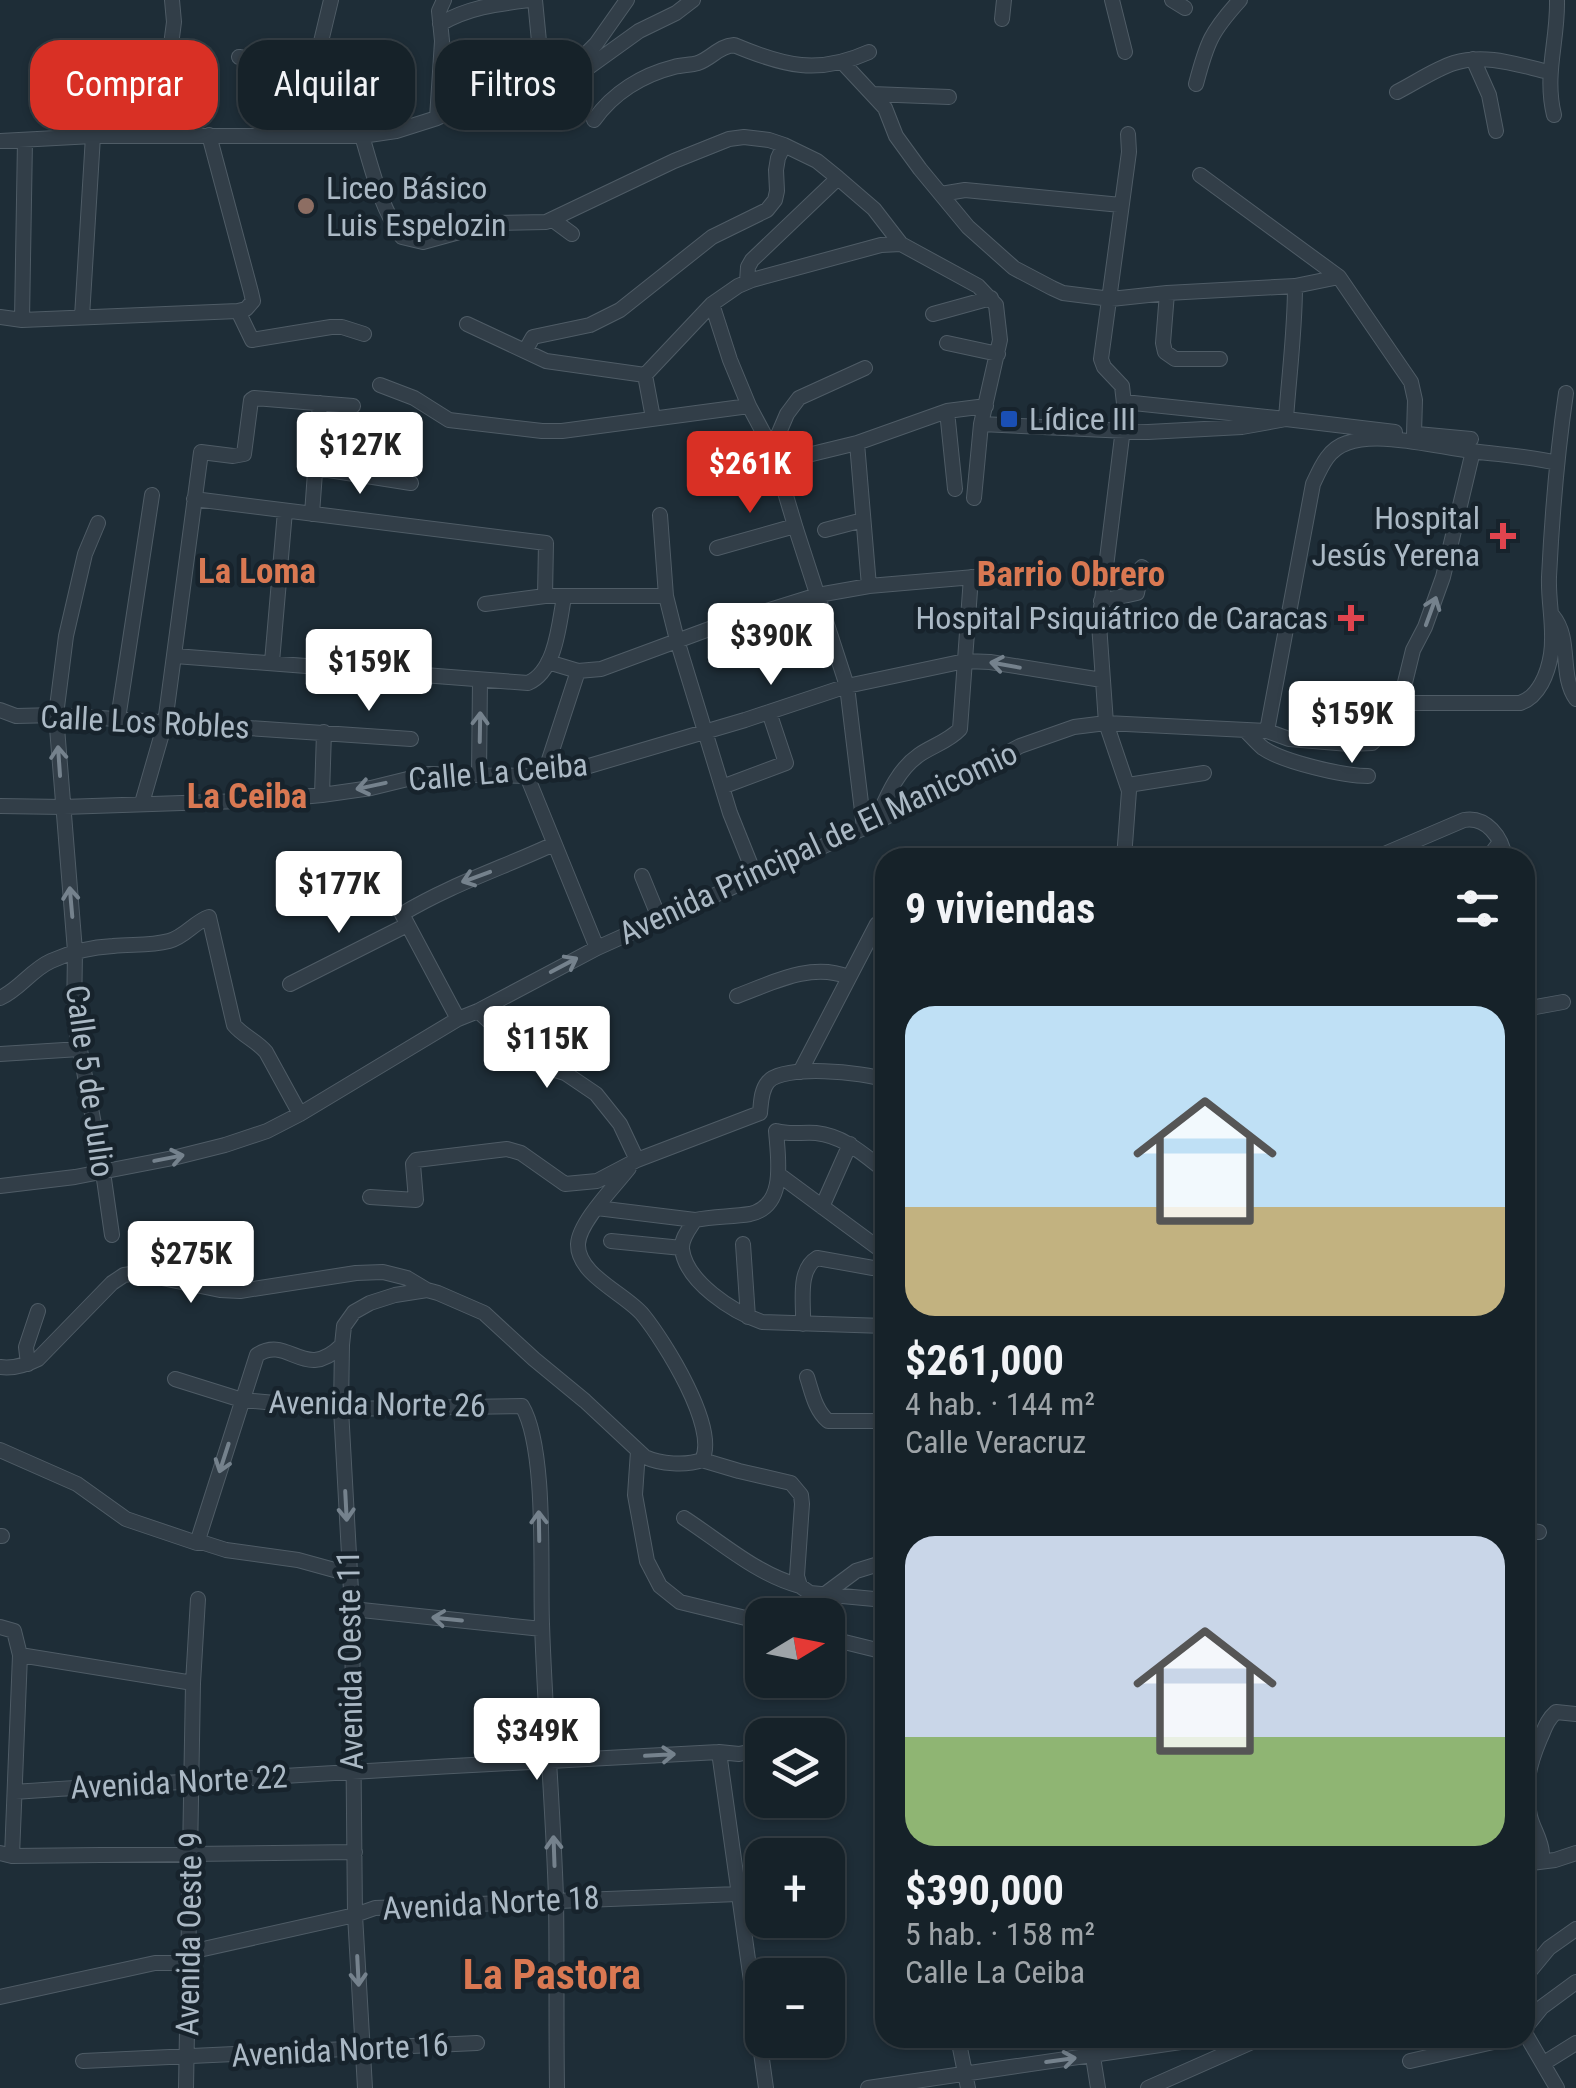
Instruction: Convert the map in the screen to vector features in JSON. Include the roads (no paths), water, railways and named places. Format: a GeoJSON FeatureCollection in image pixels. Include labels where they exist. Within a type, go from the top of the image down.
{"type":"FeatureCollection","features":[{"type":"Feature","properties":{"kind":"street"},"geometry":{"type":"LineString","coordinates":[[171,40],[172,0]]}},
{"type":"Feature","properties":{"kind":"street"},"geometry":{"type":"LineString","coordinates":[[320,40],[331,0]]}},
{"type":"Feature","properties":{"kind":"street"},"geometry":{"type":"LineString","coordinates":[[441,40],[440,11],[444,0]]}},
{"type":"Feature","properties":{"kind":"street"},"geometry":{"type":"LineString","coordinates":[[440,24],[481,6],[533,0],[538,40]]}},
{"type":"Feature","properties":{"kind":"street"},"geometry":{"type":"LineString","coordinates":[[592,48],[626,0]]}},
{"type":"Feature","properties":{"kind":"street"},"geometry":{"type":"LineString","coordinates":[[592,65],[639,31],[676,14],[693,0]]}},
{"type":"Feature","properties":{"kind":"street"},"geometry":{"type":"LineString","coordinates":[[1002,19],[1004,0]]}},
{"type":"Feature","properties":{"kind":"street"},"geometry":{"type":"LineString","coordinates":[[1112,0],[1126,52]]}},
{"type":"Feature","properties":{"kind":"street"},"geometry":{"type":"LineString","coordinates":[[1196,84],[1206,44],[1240,0]]}},
{"type":"Feature","properties":{"kind":"street"},"geometry":{"type":"LineString","coordinates":[[1554,115],[1549,72],[1558,23],[1557,0]]}},
{"type":"Feature","properties":{"kind":"street"},"geometry":{"type":"LineString","coordinates":[[594,120],[602,107],[623,89],[672,68],[697,63],[727,45],[804,66],[844,64],[870,52]]}},
{"type":"Feature","properties":{"kind":"street"},"geometry":{"type":"LineString","coordinates":[[1397,92],[1452,63],[1472,59],[1489,58],[1549,72]]}},
{"type":"Feature","properties":{"kind":"street"},"geometry":{"type":"LineString","coordinates":[[1472,59],[1489,95],[1496,131]]}},
{"type":"Feature","properties":{"kind":"street"},"geometry":{"type":"LineString","coordinates":[[844,64],[885,108],[896,136],[968,226],[1014,268],[1064,293],[1110,299],[1295,286],[1339,277]]}},
{"type":"Feature","properties":{"kind":"street"},"geometry":{"type":"LineString","coordinates":[[872,94],[950,98]]}},
{"type":"Feature","properties":{"kind":"street"},"geometry":{"type":"LineString","coordinates":[[0,141],[93,136],[362,136],[396,131],[435,119]]}},
{"type":"Feature","properties":{"kind":"street"},"geometry":{"type":"LineString","coordinates":[[326,130],[326,136]]}},
{"type":"Feature","properties":{"kind":"street"},"geometry":{"type":"LineString","coordinates":[[1125,848],[1130,798],[1106,724],[1099,624],[1124,431],[1122,386],[1102,364],[1129,152],[1128,134]]}},
{"type":"Feature","properties":{"kind":"street"},"geometry":{"type":"LineString","coordinates":[[0,317],[22,320],[246,308],[253,301],[209,135]]}},
{"type":"Feature","properties":{"kind":"street"},"geometry":{"type":"LineString","coordinates":[[82,317],[93,136]]}},
{"type":"Feature","properties":{"kind":"street"},"geometry":{"type":"LineString","coordinates":[[362,136],[395,227],[405,238],[422,242],[492,223],[553,220],[674,161],[729,139],[769,140],[817,161],[874,209],[902,244],[964,277],[991,298],[999,314],[1000,340],[981,424],[974,498]]}},
{"type":"Feature","properties":{"kind":"street"},"geometry":{"type":"LineString","coordinates":[[22,320],[25,140]]}},
{"type":"Feature","properties":{"kind":"street"},"geometry":{"type":"LineString","coordinates":[[525,351],[533,337],[590,324],[620,310],[712,236],[767,210],[777,191],[776,170],[784,145]]}},
{"type":"Feature","properties":{"kind":"street"},"geometry":{"type":"LineString","coordinates":[[1200,175],[1339,277],[1411,382],[1414,434]]}},
{"type":"Feature","properties":{"kind":"street"},"geometry":{"type":"LineString","coordinates":[[747,282],[752,260],[838,178]]}},
{"type":"Feature","properties":{"kind":"street"},"geometry":{"type":"LineString","coordinates":[[941,194],[964,190],[1121,205]]}},
{"type":"Feature","properties":{"kind":"street"},"geometry":{"type":"LineString","coordinates":[[553,220],[572,234]]}},
{"type":"Feature","properties":{"kind":"street"},"geometry":{"type":"LineString","coordinates":[[645,375],[712,304],[747,282],[881,245],[902,244]]}},
{"type":"Feature","properties":{"kind":"street"},"geometry":{"type":"LineString","coordinates":[[1286,419],[1295,286]]}},
{"type":"Feature","properties":{"kind":"street"},"geometry":{"type":"LineString","coordinates":[[1167,293],[1162,344],[1165,352],[1174,359],[1220,359]]}},
{"type":"Feature","properties":{"kind":"street"},"geometry":{"type":"LineString","coordinates":[[932,314],[991,298]]}},
{"type":"Feature","properties":{"kind":"street"},"geometry":{"type":"LineString","coordinates":[[712,304],[730,360],[774,456],[846,686],[870,826]]}},
{"type":"Feature","properties":{"kind":"street"},"geometry":{"type":"LineString","coordinates":[[238,311],[252,340],[321,328],[342,327],[364,334]]}},
{"type":"Feature","properties":{"kind":"street"},"geometry":{"type":"LineString","coordinates":[[467,324],[559,364],[645,375]]}},
{"type":"Feature","properties":{"kind":"street"},"geometry":{"type":"LineString","coordinates":[[947,343],[998,354]]}},
{"type":"Feature","properties":{"kind":"street"},"geometry":{"type":"LineString","coordinates":[[774,456],[787,414],[798,398],[865,368]]}},
{"type":"Feature","properties":{"kind":"street"},"geometry":{"type":"LineString","coordinates":[[645,375],[654,418]]}},
{"type":"Feature","properties":{"kind":"street"},"geometry":{"type":"LineString","coordinates":[[380,385],[414,398],[448,420],[542,431],[749,406]]}},
{"type":"Feature","properties":{"kind":"street"},"geometry":{"type":"LineString","coordinates":[[1400,702],[1520,703],[1531,700],[1538,691],[1551,656],[1553,615],[1549,579],[1566,393]]}},
{"type":"Feature","properties":{"kind":"street"},"geometry":{"type":"LineString","coordinates":[[142,803],[165,723],[201,452],[244,454],[252,399],[353,406]]}},
{"type":"Feature","properties":{"kind":"street"},"geometry":{"type":"LineString","coordinates":[[1124,402],[1414,434],[1557,463]]}},
{"type":"Feature","properties":{"kind":"street"},"geometry":{"type":"LineString","coordinates":[[312,514],[320,403]]}},
{"type":"Feature","properties":{"kind":"street"},"geometry":{"type":"LineString","coordinates":[[774,456],[857,443],[947,411],[986,406]]}},
{"type":"Feature","properties":{"kind":"street"},"geometry":{"type":"LineString","coordinates":[[947,411],[955,489]]}},
{"type":"Feature","properties":{"kind":"street"},"geometry":{"type":"LineString","coordinates":[[981,424],[1148,432],[1242,427],[1286,419]]}},
{"type":"Feature","properties":{"kind":"street"},"geometry":{"type":"LineString","coordinates":[[1267,731],[1313,484],[1325,461],[1334,450],[1360,440],[1472,445]]}},
{"type":"Feature","properties":{"kind":"street"},"geometry":{"type":"LineString","coordinates":[[857,443],[869,586]]}},
{"type":"Feature","properties":{"kind":"street","name":"Avenida Principal de El Manicomio"},"geometry":{"type":"LineString","coordinates":[[2,1186],[103,1172],[225,1145],[267,1131],[458,1019],[596,948],[870,826],[1020,746],[1074,726],[1267,731],[1315,742],[1372,743],[1400,702],[1413,650],[1443,577],[1472,445]]}},
{"type":"Feature","properties":{"kind":"street"},"geometry":{"type":"LineString","coordinates":[[316,468],[411,483]]}},
{"type":"Feature","properties":{"kind":"street"},"geometry":{"type":"LineString","coordinates":[[118,719],[152,495]]}},
{"type":"Feature","properties":{"kind":"street"},"geometry":{"type":"LineString","coordinates":[[194,499],[546,543],[545,596]]}},
{"type":"Feature","properties":{"kind":"street"},"geometry":{"type":"LineString","coordinates":[[272,662],[285,511]]}},
{"type":"Feature","properties":{"kind":"street"},"geometry":{"type":"LineString","coordinates":[[660,515],[666,596],[677,640],[722,787],[756,878]]}},
{"type":"Feature","properties":{"kind":"street"},"geometry":{"type":"LineString","coordinates":[[825,530],[863,520]]}},
{"type":"Feature","properties":{"kind":"street","name":"Calle 5 de Julio"},"geometry":{"type":"LineString","coordinates":[[98,523],[75,594],[56,715],[75,951],[74,1018],[112,1235]]}},
{"type":"Feature","properties":{"kind":"street"},"geometry":{"type":"LineString","coordinates":[[717,548],[794,526]]}},
{"type":"Feature","properties":{"kind":"street"},"geometry":{"type":"LineString","coordinates":[[1101,601],[1137,593],[1142,567]]}},
{"type":"Feature","properties":{"kind":"street"},"geometry":{"type":"LineString","coordinates":[[548,662],[592,671],[818,595],[869,586],[1022,573]]}},
{"type":"Feature","properties":{"kind":"street"},"geometry":{"type":"LineString","coordinates":[[870,826],[907,764],[960,729],[971,577]]}},
{"type":"Feature","properties":{"kind":"street"},"geometry":{"type":"LineString","coordinates":[[486,604],[545,596],[666,596]]}},
{"type":"Feature","properties":{"kind":"street"},"geometry":{"type":"LineString","coordinates":[[175,656],[528,683],[537,678],[548,662],[564,598]]}},
{"type":"Feature","properties":{"kind":"street"},"geometry":{"type":"LineString","coordinates":[[1553,615],[1561,627],[1571,693],[1576,699]]}},
{"type":"Feature","properties":{"kind":"street","name":"Calle La Ceiba"},"geometry":{"type":"LineString","coordinates":[[0,806],[269,800],[371,788],[428,774],[527,776],[572,771],[846,686],[965,661],[1102,680]]}},
{"type":"Feature","properties":{"kind":"street"},"geometry":{"type":"LineString","coordinates":[[544,775],[578,671]]}},
{"type":"Feature","properties":{"kind":"street"},"geometry":{"type":"LineString","coordinates":[[480,680],[480,775]]}},
{"type":"Feature","properties":{"kind":"street","name":"Calle Los Robles"},"geometry":{"type":"LineString","coordinates":[[0,710],[16,716],[56,715],[411,739]]}},
{"type":"Feature","properties":{"kind":"street"},"geometry":{"type":"LineString","coordinates":[[722,787],[786,763],[768,712]]}},
{"type":"Feature","properties":{"kind":"street"},"geometry":{"type":"LineString","coordinates":[[1245,730],[1274,754],[1346,774],[1368,776]]}},
{"type":"Feature","properties":{"kind":"street"},"geometry":{"type":"LineString","coordinates":[[322,795],[324,732]]}},
{"type":"Feature","properties":{"kind":"street"},"geometry":{"type":"LineString","coordinates":[[1128,786],[1204,774]]}},
{"type":"Feature","properties":{"kind":"street"},"geometry":{"type":"LineString","coordinates":[[527,776],[596,948]]}},
{"type":"Feature","properties":{"kind":"street"},"geometry":{"type":"LineString","coordinates":[[1398,848],[1474,818],[1485,823],[1502,848]]}},
{"type":"Feature","properties":{"kind":"street"},"geometry":{"type":"LineString","coordinates":[[290,984],[404,920],[453,886],[554,844]]}},
{"type":"Feature","properties":{"kind":"street"},"geometry":{"type":"LineString","coordinates":[[642,876],[660,920]]}},
{"type":"Feature","properties":{"kind":"street"},"geometry":{"type":"LineString","coordinates":[[0,998],[34,970],[75,951],[173,940],[200,920],[211,918],[234,1024],[266,1052],[300,1114]]}},
{"type":"Feature","properties":{"kind":"street"},"geometry":{"type":"LineString","coordinates":[[404,920],[458,1019]]}},
{"type":"Feature","properties":{"kind":"street"},"geometry":{"type":"LineString","coordinates":[[800,1072],[875,929]]}},
{"type":"Feature","properties":{"kind":"street"},"geometry":{"type":"LineString","coordinates":[[737,996],[820,970],[848,977]]}},
{"type":"Feature","properties":{"kind":"street"},"geometry":{"type":"LineString","coordinates":[[1535,1008],[1562,1002]]}},
{"type":"Feature","properties":{"kind":"street"},"geometry":{"type":"LineString","coordinates":[[478,1011],[536,1064],[565,1074],[596,1094],[620,1124],[636,1160]]}},
{"type":"Feature","properties":{"kind":"street"},"geometry":{"type":"LineString","coordinates":[[0,1054],[80,1049]]}},
{"type":"Feature","properties":{"kind":"street"},"geometry":{"type":"LineString","coordinates":[[598,1208],[695,1220],[756,1212],[776,1193],[779,1164],[776,1131],[760,1112],[769,1080],[800,1072],[875,1077]]}},
{"type":"Feature","properties":{"kind":"street"},"geometry":{"type":"LineString","coordinates":[[370,1197],[416,1200],[413,1164],[417,1160],[507,1149],[521,1153],[564,1184],[597,1181],[636,1160],[760,1112]]}},
{"type":"Feature","properties":{"kind":"street"},"geometry":{"type":"LineString","coordinates":[[776,1131],[841,1138],[875,1163]]}},
{"type":"Feature","properties":{"kind":"street"},"geometry":{"type":"LineString","coordinates":[[822,1207],[850,1144]]}},
{"type":"Feature","properties":{"kind":"street"},"geometry":{"type":"LineString","coordinates":[[636,1160],[583,1229],[578,1242],[581,1261],[644,1316],[668,1352],[703,1422],[706,1452],[702,1460]]}},
{"type":"Feature","properties":{"kind":"street"},"geometry":{"type":"LineString","coordinates":[[778,1174],[875,1246]]}},
{"type":"Feature","properties":{"kind":"street"},"geometry":{"type":"LineString","coordinates":[[695,1220],[682,1248],[690,1271],[704,1288],[748,1318],[762,1322],[875,1326]]}},
{"type":"Feature","properties":{"kind":"street"},"geometry":{"type":"LineString","coordinates":[[611,1241],[682,1248]]}},
{"type":"Feature","properties":{"kind":"street"},"geometry":{"type":"LineString","coordinates":[[743,1244],[748,1318]]}},
{"type":"Feature","properties":{"kind":"street"},"geometry":{"type":"LineString","coordinates":[[804,1324],[805,1270],[810,1262],[817,1258],[875,1268]]}},
{"type":"Feature","properties":{"kind":"street"},"geometry":{"type":"LineString","coordinates":[[0,1367],[38,1360],[112,1283],[138,1273],[240,1291],[384,1272],[407,1278],[427,1290]]}},
{"type":"Feature","properties":{"kind":"street"},"geometry":{"type":"LineString","coordinates":[[197,1543],[254,1359],[262,1350],[278,1350],[312,1362],[322,1360],[342,1345],[344,1326],[354,1312],[395,1295],[427,1290],[484,1313],[585,1400],[638,1452],[653,1460],[702,1460],[791,1483],[802,1504],[797,1576],[800,1586]]}},
{"type":"Feature","properties":{"kind":"street"},"geometry":{"type":"LineString","coordinates":[[28,1364],[26,1347],[38,1311]]}},
{"type":"Feature","properties":{"kind":"street","name":"Avenida Oeste 11"},"geometry":{"type":"LineString","coordinates":[[342,1345],[341,1409],[352,1608],[356,1915],[365,2088]]}},
{"type":"Feature","properties":{"kind":"street"},"geometry":{"type":"LineString","coordinates":[[807,1377],[817,1407],[828,1421],[875,1422]]}},
{"type":"Feature","properties":{"kind":"street","name":"Avenida Norte 26"},"geometry":{"type":"LineString","coordinates":[[175,1379],[242,1400],[341,1409],[522,1406],[534,1442],[542,1629]]}},
{"type":"Feature","properties":{"kind":"street"},"geometry":{"type":"LineString","coordinates":[[0,1450],[76,1484],[138,1524],[226,1550],[298,1560],[349,1574]]}},
{"type":"Feature","properties":{"kind":"street"},"geometry":{"type":"LineString","coordinates":[[638,1452],[635,1496],[647,1560],[660,1586],[680,1602],[745,1618]]}},
{"type":"Feature","properties":{"kind":"street"},"geometry":{"type":"LineString","coordinates":[[684,1518],[722,1546],[784,1582],[810,1592],[875,1599]]}},
{"type":"Feature","properties":{"kind":"street"},"geometry":{"type":"LineString","coordinates":[[825,1594],[856,1571],[875,1565]]}},
{"type":"Feature","properties":{"kind":"street","name":"Avenida Oeste 9"},"geometry":{"type":"LineString","coordinates":[[186,2088],[198,1600]]}},
{"type":"Feature","properties":{"kind":"street"},"geometry":{"type":"LineString","coordinates":[[352,1608],[542,1629],[556,1899],[557,2088]]}},
{"type":"Feature","properties":{"kind":"street"},"geometry":{"type":"LineString","coordinates":[[0,1628],[14,1631],[20,1655],[16,1792],[6,1854],[355,1852]]}},
{"type":"Feature","properties":{"kind":"street"},"geometry":{"type":"LineString","coordinates":[[845,1642],[875,1650]]}},
{"type":"Feature","properties":{"kind":"street"},"geometry":{"type":"LineString","coordinates":[[20,1655],[193,1683]]}},
{"type":"Feature","properties":{"kind":"street"},"geometry":{"type":"LineString","coordinates":[[1535,1750],[1548,1718],[1556,1712],[1576,1714]]}},
{"type":"Feature","properties":{"kind":"street"},"geometry":{"type":"LineString","coordinates":[[719,1752],[766,2088]]}},
{"type":"Feature","properties":{"kind":"street","name":"Avenida Norte 22"},"geometry":{"type":"LineString","coordinates":[[16,1792],[550,1760],[745,1753]]}},
{"type":"Feature","properties":{"kind":"street"},"geometry":{"type":"LineString","coordinates":[[1535,1829],[1542,1854],[1535,1859]]}},
{"type":"Feature","properties":{"kind":"street"},"geometry":{"type":"LineString","coordinates":[[1535,1863],[1576,1853]]}},
{"type":"Feature","properties":{"kind":"street","name":"Avenida Norte 18"},"geometry":{"type":"LineString","coordinates":[[0,1997],[190,1958],[376,1908],[738,1894]]}},
{"type":"Feature","properties":{"kind":"street"},"geometry":{"type":"LineString","coordinates":[[1535,1966],[1556,1942],[1576,1930]]}},
{"type":"Feature","properties":{"kind":"street"},"geometry":{"type":"LineString","coordinates":[[1556,1942],[1576,1943]]}},
{"type":"Feature","properties":{"kind":"street"},"geometry":{"type":"LineString","coordinates":[[1535,2016],[1576,1982]]}},
{"type":"Feature","properties":{"kind":"street","name":"Avenida Norte 16"},"geometry":{"type":"LineString","coordinates":[[83,2061],[477,2043]]}},
{"type":"Feature","properties":{"kind":"street"},"geometry":{"type":"LineString","coordinates":[[1544,2063],[1576,2043]]}},
{"type":"Feature","properties":{"kind":"street"},"geometry":{"type":"LineString","coordinates":[[1535,2047],[1558,2088]]}},
{"type":"Feature","properties":{"kind":"street"},"geometry":{"type":"LineString","coordinates":[[960,2048],[966,2081]]}},
{"type":"Feature","properties":{"kind":"street"},"geometry":{"type":"LineString","coordinates":[[1092,2048],[1098,2088]]}},
{"type":"Feature","properties":{"kind":"street"},"geometry":{"type":"LineString","coordinates":[[868,2088],[966,2081],[1144,2048]]}},
{"type":"Feature","properties":{"kind":"street"},"geometry":{"type":"LineString","coordinates":[[1148,2088],[1236,2048]]}},
{"type":"Feature","properties":{"kind":"street"},"geometry":{"type":"LineString","coordinates":[[1410,2061],[1442,2048]]}},
{"type":"Feature","properties":{"kind":"place","name":"Liceo Básico Luis Espelozin"},"geometry":{"type":"Point","coordinates":[306,206]}},
{"type":"Feature","properties":{"kind":"place","name":"Lídice III"},"geometry":{"type":"Point","coordinates":[1009,419]}},
{"type":"Feature","properties":{"kind":"place","name":"Hospital Jesús Yerena"},"geometry":{"type":"Point","coordinates":[1503,536]}},
{"type":"Feature","properties":{"kind":"place","name":"Hospital Psiquiátrico de Caracas"},"geometry":{"type":"Point","coordinates":[1351,618]}},
{"type":"Feature","properties":{"kind":"district","name":"La Loma"},"geometry":{"type":"Point","coordinates":[257,571]}},
{"type":"Feature","properties":{"kind":"district","name":"Barrio Obrero"},"geometry":{"type":"Point","coordinates":[1071,574]}},
{"type":"Feature","properties":{"kind":"district","name":"La Ceiba"},"geometry":{"type":"Point","coordinates":[247,796]}},
{"type":"Feature","properties":{"kind":"district","name":"La Pastora"},"geometry":{"type":"Point","coordinates":[552,1974]}}]}
